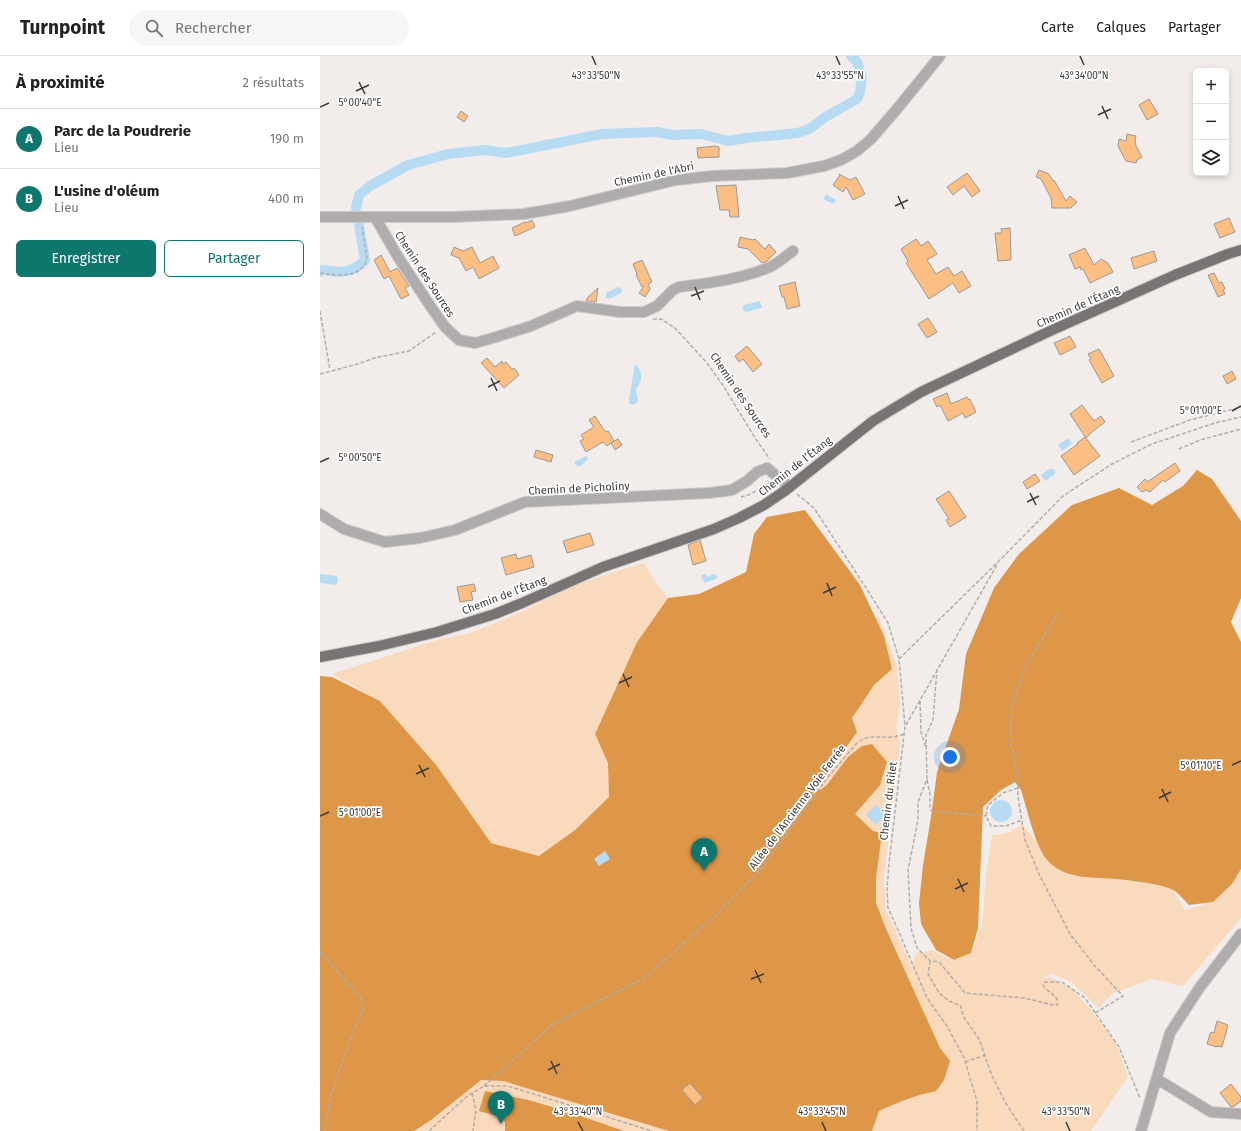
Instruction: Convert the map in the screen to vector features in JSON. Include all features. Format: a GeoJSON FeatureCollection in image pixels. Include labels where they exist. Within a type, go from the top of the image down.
{"type":"FeatureCollection","features":[{"type":"Feature","properties":{"kind":"main road","name":"Chemin de l’Étang"},"geometry":{"type":"LineString","coordinates":[[320,657],[379,646],[437,632],[494,614],[603,567],[714,529],[739,518],[764,505],[792,485],[873,421],[921,392],[1168,278],[1241,250]]}},
{"type":"Feature","properties":{"kind":"street","name":"Chemin de l'Abri"},"geometry":{"type":"LineString","coordinates":[[320,217],[452,217],[524,214],[570,206],[676,180],[712,176],[787,173],[824,166],[841,160],[856,151],[871,139],[940,56]]}},
{"type":"Feature","properties":{"kind":"street","name":"Chemin des Sources"},"geometry":{"type":"LineString","coordinates":[[375,217],[398,257],[445,327],[459,340],[474,343],[496,338],[531,326],[577,306],[620,312],[644,312],[657,306],[679,287],[726,280],[752,273],[771,266],[793,251]]}},
{"type":"Feature","properties":{"kind":"street","name":"Chemin de Picholiny"},"geometry":{"type":"LineString","coordinates":[[320,514],[344,529],[385,542],[420,538],[455,530],[525,502],[709,494],[727,491],[732,490],[757,472],[767,468],[792,485]]}},
{"type":"Feature","properties":{"kind":"street"},"geometry":{"type":"LineString","coordinates":[[1140,1131],[1170,1033],[1200,986],[1241,934]]}},
{"type":"Feature","properties":{"kind":"street"},"geometry":{"type":"LineString","coordinates":[[1157,1079],[1211,1112],[1241,1114]]}},
{"type":"Feature","properties":{"kind":"path"},"geometry":{"type":"LineString","coordinates":[[320,274],[345,276],[359,270],[367,261],[361,217]]}},
{"type":"Feature","properties":{"kind":"path"},"geometry":{"type":"LineString","coordinates":[[320,311],[330,371]]}},
{"type":"Feature","properties":{"kind":"path","name":"Chemin des Sources"},"geometry":{"type":"LineString","coordinates":[[647,319],[661,319],[675,328],[707,363],[724,387],[755,438],[771,460]]}},
{"type":"Feature","properties":{"kind":"path"},"geometry":{"type":"LineString","coordinates":[[320,374],[358,364],[374,358],[409,350],[445,327]]}},
{"type":"Feature","properties":{"kind":"path"},"geometry":{"type":"LineString","coordinates":[[1131,442],[1190,420],[1241,407]]}},
{"type":"Feature","properties":{"kind":"path"},"geometry":{"type":"LineString","coordinates":[[899,659],[1063,496],[1112,464],[1152,444],[1215,423],[1241,417]]}},
{"type":"Feature","properties":{"kind":"path"},"geometry":{"type":"LineString","coordinates":[[1180,449],[1200,440],[1241,429]]}},
{"type":"Feature","properties":{"kind":"path","name":"Chemin du Rilet"},"geometry":{"type":"LineString","coordinates":[[792,485],[797,494],[814,508],[888,623],[899,659],[905,734],[889,864],[887,889],[888,908],[927,998],[947,1026],[965,1062],[976,1101],[977,1131]]}},
{"type":"Feature","properties":{"kind":"path"},"geometry":{"type":"LineString","coordinates":[[905,726],[999,561]]}},
{"type":"Feature","properties":{"kind":"path"},"geometry":{"type":"LineString","coordinates":[[1059,612],[1025,667],[1011,708],[1011,745],[1018,773],[1018,788],[1026,840],[1039,874],[1070,934],[1095,966],[1123,996],[1095,1013]]}},
{"type":"Feature","properties":{"kind":"path"},"geometry":{"type":"LineString","coordinates":[[937,669],[933,720],[926,735],[927,779],[930,794],[930,809],[932,811],[986,816]]}},
{"type":"Feature","properties":{"kind":"path"},"geometry":{"type":"LineString","coordinates":[[920,699],[921,732],[926,750]]}},
{"type":"Feature","properties":{"kind":"path","name":"Allée de l'Ancienne Voie Ferrée"},"geometry":{"type":"LineString","coordinates":[[484,1086],[552,1025],[643,979],[715,916],[761,869],[828,777],[857,743],[863,738],[893,737],[905,734]]}},
{"type":"Feature","properties":{"kind":"path"},"geometry":{"type":"LineString","coordinates":[[927,779],[918,802],[918,820],[908,870],[911,928],[917,948],[930,961],[939,962],[965,993],[1024,998],[1057,1005],[1058,1001],[1056,997],[1043,986],[1045,982],[1062,982],[1085,998],[1118,1048],[1146,1113]]}},
{"type":"Feature","properties":{"kind":"path"},"geometry":{"type":"LineString","coordinates":[[1018,788],[1003,793],[988,805],[986,816],[991,826],[1006,826],[1022,820]]}},
{"type":"Feature","properties":{"kind":"path"},"geometry":{"type":"LineString","coordinates":[[320,952],[361,998],[363,1011],[357,1022],[330,1097],[325,1131]]}},
{"type":"Feature","properties":{"kind":"path"},"geometry":{"type":"LineString","coordinates":[[930,961],[928,974],[939,993],[961,1006],[963,1016],[979,1039],[992,1076],[1005,1102],[1024,1131]]}},
{"type":"Feature","properties":{"kind":"path"},"geometry":{"type":"LineString","coordinates":[[965,1062],[985,1055]]}},
{"type":"Feature","properties":{"kind":"path"},"geometry":{"type":"LineString","coordinates":[[429,1131],[472,1092],[484,1086],[508,1086],[652,1131]]}},
{"type":"Feature","properties":{"kind":"path"},"geometry":{"type":"LineString","coordinates":[[472,1092],[476,1110],[473,1131]]}},
{"type":"Feature","properties":{"kind":"shaded area"},"geometry":{"type":"Polygon","coordinates":[[[1197,470],[1212,479],[1241,521],[1241,598],[1231,622],[1241,642],[1241,869],[1232,884],[1213,902],[1189,905],[1173,890],[1159,885],[1144,882],[1071,875],[1063,872],[1055,867],[1043,855],[1035,837],[1021,790],[1015,782],[1001,790],[983,807],[978,928],[971,953],[954,960],[936,950],[921,924],[919,903],[923,865],[937,772],[959,709],[966,654],[994,588],[1019,554],[1072,505],[1119,488],[1152,505],[1183,486],[1197,470]]]}},
{"type":"Feature","properties":{"kind":"shaded area"},"geometry":{"type":"Polygon","coordinates":[[[805,510],[860,585],[884,636],[892,669],[874,685],[852,718],[857,732],[812,795],[826,786],[848,757],[862,746],[872,744],[887,762],[880,785],[855,814],[873,831],[882,833],[876,878],[876,903],[886,929],[940,1048],[950,1061],[944,1080],[936,1091],[907,1099],[879,1111],[872,1131],[669,1131],[504,1081],[481,1080],[431,1120],[414,1131],[320,1131],[320,676],[332,677],[380,701],[437,766],[491,843],[539,856],[575,830],[609,797],[608,763],[595,734],[637,642],[668,598],[699,594],[746,572],[754,534],[767,517],[805,510]]]}},
{"type":"Feature","properties":{"kind":"shaded area"},"geometry":{"type":"Polygon","coordinates":[[[644,563],[668,598],[637,642],[595,734],[608,763],[609,797],[575,830],[539,856],[491,843],[437,766],[380,701],[332,674],[437,640],[470,633],[517,614],[569,588],[619,570],[644,563]]]}},
{"type":"Feature","properties":{"kind":"shaded area"},"geometry":{"type":"Polygon","coordinates":[[[878,616],[897,666],[900,705],[896,727],[900,743],[884,880],[886,910],[912,967],[916,953],[932,950],[953,961],[971,953],[983,922],[985,883],[992,835],[1008,832],[1022,824],[1039,845],[1048,860],[1085,878],[1116,879],[1148,883],[1172,889],[1185,910],[1213,902],[1232,884],[1241,869],[1241,918],[1183,986],[1152,979],[1113,993],[1099,1008],[1071,982],[1052,974],[1039,980],[1050,977],[1073,990],[1092,1011],[1115,1042],[1128,1077],[1091,1131],[320,1131],[788,692],[878,616]]]}},
{"type":"Feature","properties":{"kind":"shaded area"},"geometry":{"type":"Polygon","coordinates":[[[485,1091],[528,1100],[566,1111],[624,1131],[505,1131],[505,1122],[497,1116],[479,1111],[485,1091]]]}},
{"type":"Feature","properties":{"kind":"water"},"geometry":{"type":"Polygon","coordinates":[[[826,194],[836,200],[833,204],[823,199],[826,194]]]}},
{"type":"Feature","properties":{"kind":"water"},"geometry":{"type":"Polygon","coordinates":[[[618,287],[622,289],[621,293],[609,299],[606,298],[606,293],[618,287]]]}},
{"type":"Feature","properties":{"kind":"water"},"geometry":{"type":"Polygon","coordinates":[[[760,301],[762,308],[746,312],[742,309],[744,305],[760,301]]]}},
{"type":"Feature","properties":{"kind":"water"},"geometry":{"type":"Polygon","coordinates":[[[635,364],[640,370],[641,379],[636,389],[638,401],[636,404],[632,405],[629,403],[629,399],[635,364]]]}},
{"type":"Feature","properties":{"kind":"water"},"geometry":{"type":"Polygon","coordinates":[[[1068,438],[1072,444],[1062,451],[1058,445],[1068,438]]]}},
{"type":"Feature","properties":{"kind":"water"},"geometry":{"type":"Polygon","coordinates":[[[586,456],[588,459],[581,466],[576,466],[574,462],[586,456]]]}},
{"type":"Feature","properties":{"kind":"water"},"geometry":{"type":"Polygon","coordinates":[[[1051,468],[1055,470],[1055,474],[1045,481],[1041,475],[1051,468]]]}},
{"type":"Feature","properties":{"kind":"water"},"geometry":{"type":"Polygon","coordinates":[[[320,574],[337,576],[338,581],[336,585],[320,583],[320,574]]]}},
{"type":"Feature","properties":{"kind":"water"},"geometry":{"type":"Polygon","coordinates":[[[705,574],[709,577],[712,574],[715,574],[717,577],[716,579],[705,583],[701,577],[705,574]]]}},
{"type":"Feature","properties":{"kind":"water"},"geometry":{"type":"Polygon","coordinates":[[[1001,800],[1009,803],[1012,811],[1009,819],[1001,822],[993,819],[990,811],[993,803],[1001,800]]]}},
{"type":"Feature","properties":{"kind":"water"},"geometry":{"type":"Polygon","coordinates":[[[877,805],[886,816],[875,825],[866,814],[877,805]]]}},
{"type":"Feature","properties":{"kind":"water"},"geometry":{"type":"Polygon","coordinates":[[[605,851],[610,859],[599,866],[594,859],[605,851]]]}},
{"type":"Feature","properties":{"kind":"building"},"geometry":{"type":"Polygon","coordinates":[[[1149,99],[1158,114],[1147,120],[1139,105],[1149,99]]]}},
{"type":"Feature","properties":{"kind":"building"},"geometry":{"type":"Polygon","coordinates":[[[461,111],[468,116],[464,122],[457,117],[461,111]]]}},
{"type":"Feature","properties":{"kind":"building"},"geometry":{"type":"Polygon","coordinates":[[[1127,134],[1136,136],[1136,146],[1142,157],[1137,160],[1136,163],[1126,161],[1118,146],[1119,139],[1126,141],[1127,134]]]}},
{"type":"Feature","properties":{"kind":"building"},"geometry":{"type":"Polygon","coordinates":[[[719,147],[719,157],[698,158],[697,148],[719,147]]]}},
{"type":"Feature","properties":{"kind":"building"},"geometry":{"type":"Polygon","coordinates":[[[1039,170],[1049,174],[1066,201],[1070,196],[1077,202],[1071,208],[1052,208],[1051,198],[1041,179],[1036,177],[1039,170]]]}},
{"type":"Feature","properties":{"kind":"building"},"geometry":{"type":"Polygon","coordinates":[[[967,173],[980,191],[972,197],[964,186],[953,195],[947,187],[967,173]]]}},
{"type":"Feature","properties":{"kind":"building"},"geometry":{"type":"Polygon","coordinates":[[[839,174],[850,180],[856,177],[865,194],[853,200],[846,187],[843,192],[833,185],[840,175],[839,174]]]}},
{"type":"Feature","properties":{"kind":"building"},"geometry":{"type":"Polygon","coordinates":[[[736,185],[739,217],[730,217],[729,210],[720,210],[716,186],[736,185]]]}},
{"type":"Feature","properties":{"kind":"building"},"geometry":{"type":"Polygon","coordinates":[[[1229,218],[1235,232],[1220,238],[1214,224],[1229,218]]]}},
{"type":"Feature","properties":{"kind":"building"},"geometry":{"type":"Polygon","coordinates":[[[532,220],[535,227],[515,236],[512,228],[532,220]]]}},
{"type":"Feature","properties":{"kind":"building"},"geometry":{"type":"Polygon","coordinates":[[[1010,228],[1011,260],[998,261],[995,233],[1002,233],[1001,229],[1010,228]]]}},
{"type":"Feature","properties":{"kind":"building"},"geometry":{"type":"Polygon","coordinates":[[[740,237],[753,240],[755,239],[765,249],[769,244],[776,252],[766,262],[762,263],[748,249],[738,247],[740,237]]]}},
{"type":"Feature","properties":{"kind":"building"},"geometry":{"type":"Polygon","coordinates":[[[916,239],[921,246],[928,241],[937,254],[927,260],[936,274],[948,267],[954,276],[962,271],[971,286],[959,293],[953,283],[929,299],[906,263],[908,261],[901,249],[916,239]]]}},
{"type":"Feature","properties":{"kind":"building"},"geometry":{"type":"Polygon","coordinates":[[[454,247],[463,251],[472,247],[480,263],[493,256],[499,268],[479,279],[473,267],[466,271],[459,258],[451,255],[454,247]]]}},
{"type":"Feature","properties":{"kind":"building"},"geometry":{"type":"Polygon","coordinates":[[[1085,248],[1094,265],[1101,259],[1108,263],[1113,272],[1090,283],[1083,269],[1081,270],[1080,267],[1075,269],[1069,255],[1085,248]]]}},
{"type":"Feature","properties":{"kind":"building"},"geometry":{"type":"Polygon","coordinates":[[[1154,251],[1157,261],[1134,269],[1131,258],[1154,251]]]}},
{"type":"Feature","properties":{"kind":"building"},"geometry":{"type":"Polygon","coordinates":[[[381,255],[390,272],[397,268],[409,286],[405,288],[409,295],[401,299],[389,276],[384,279],[374,260],[381,255]]]}},
{"type":"Feature","properties":{"kind":"building"},"geometry":{"type":"Polygon","coordinates":[[[642,260],[652,282],[648,284],[650,289],[645,297],[639,293],[644,286],[642,287],[636,275],[637,274],[633,264],[642,260]]]}},
{"type":"Feature","properties":{"kind":"building"},"geometry":{"type":"Polygon","coordinates":[[[1214,273],[1219,283],[1222,282],[1225,289],[1223,290],[1225,294],[1218,297],[1208,275],[1214,273]]]}},
{"type":"Feature","properties":{"kind":"building"},"geometry":{"type":"Polygon","coordinates":[[[795,282],[800,306],[787,309],[779,286],[795,282]]]}},
{"type":"Feature","properties":{"kind":"building"},"geometry":{"type":"Polygon","coordinates":[[[598,288],[596,302],[586,301],[588,297],[598,288]]]}},
{"type":"Feature","properties":{"kind":"building"},"geometry":{"type":"Polygon","coordinates":[[[928,318],[937,332],[927,338],[918,324],[928,318]]]}},
{"type":"Feature","properties":{"kind":"building"},"geometry":{"type":"Polygon","coordinates":[[[1070,336],[1076,347],[1060,355],[1054,343],[1070,336]]]}},
{"type":"Feature","properties":{"kind":"building"},"geometry":{"type":"Polygon","coordinates":[[[747,346],[762,364],[753,372],[743,359],[739,362],[735,356],[747,346]]]}},
{"type":"Feature","properties":{"kind":"building"},"geometry":{"type":"Polygon","coordinates":[[[1099,349],[1114,376],[1102,383],[1089,360],[1091,359],[1088,354],[1099,349]]]}},
{"type":"Feature","properties":{"kind":"building"},"geometry":{"type":"Polygon","coordinates":[[[487,358],[495,367],[502,361],[503,364],[506,362],[512,369],[514,368],[519,375],[504,388],[481,363],[487,358]]]}},
{"type":"Feature","properties":{"kind":"building"},"geometry":{"type":"Polygon","coordinates":[[[1232,371],[1236,379],[1227,384],[1223,376],[1232,371]]]}},
{"type":"Feature","properties":{"kind":"building"},"geometry":{"type":"Polygon","coordinates":[[[947,393],[951,404],[967,397],[969,400],[970,399],[976,412],[965,418],[963,413],[948,421],[940,405],[937,407],[933,399],[947,393]]]}},
{"type":"Feature","properties":{"kind":"building"},"geometry":{"type":"Polygon","coordinates":[[[1082,405],[1094,421],[1101,416],[1105,422],[1086,438],[1070,414],[1082,405]]]}},
{"type":"Feature","properties":{"kind":"building"},"geometry":{"type":"Polygon","coordinates":[[[595,416],[604,430],[607,432],[608,431],[614,441],[607,446],[603,442],[586,452],[580,441],[584,439],[581,435],[594,427],[589,420],[595,416]]]}},
{"type":"Feature","properties":{"kind":"building"},"geometry":{"type":"Polygon","coordinates":[[[1085,437],[1100,456],[1074,475],[1061,456],[1085,437]]]}},
{"type":"Feature","properties":{"kind":"building"},"geometry":{"type":"Polygon","coordinates":[[[618,439],[622,445],[615,450],[611,443],[618,439]]]}},
{"type":"Feature","properties":{"kind":"building"},"geometry":{"type":"Polygon","coordinates":[[[536,450],[553,455],[551,462],[534,457],[536,450]]]}},
{"type":"Feature","properties":{"kind":"building"},"geometry":{"type":"Polygon","coordinates":[[[1175,463],[1180,471],[1165,482],[1163,480],[1150,492],[1146,490],[1142,492],[1137,487],[1145,479],[1147,482],[1175,463]]]}},
{"type":"Feature","properties":{"kind":"building"},"geometry":{"type":"Polygon","coordinates":[[[1035,474],[1040,481],[1027,489],[1023,482],[1035,474]]]}},
{"type":"Feature","properties":{"kind":"building"},"geometry":{"type":"Polygon","coordinates":[[[949,491],[966,517],[950,527],[946,520],[949,519],[936,499],[949,491]]]}},
{"type":"Feature","properties":{"kind":"building"},"geometry":{"type":"Polygon","coordinates":[[[590,533],[594,545],[567,553],[563,541],[590,533]]]}},
{"type":"Feature","properties":{"kind":"building"},"geometry":{"type":"Polygon","coordinates":[[[700,540],[706,561],[693,565],[688,545],[700,540]]]}},
{"type":"Feature","properties":{"kind":"building"},"geometry":{"type":"Polygon","coordinates":[[[516,554],[517,559],[531,555],[534,567],[506,575],[501,558],[516,554]]]}},
{"type":"Feature","properties":{"kind":"building"},"geometry":{"type":"Polygon","coordinates":[[[474,584],[476,591],[471,592],[473,600],[460,602],[457,587],[474,584]]]}},
{"type":"Feature","properties":{"kind":"building"},"geometry":{"type":"Polygon","coordinates":[[[1217,1021],[1228,1025],[1222,1047],[1207,1044],[1211,1032],[1214,1033],[1217,1021]]]}},
{"type":"Feature","properties":{"kind":"building"},"geometry":{"type":"Polygon","coordinates":[[[690,1083],[703,1098],[695,1105],[682,1090],[690,1083]]]}},
{"type":"Feature","properties":{"kind":"building"},"geometry":{"type":"Polygon","coordinates":[[[1231,1084],[1241,1097],[1241,1101],[1233,1107],[1231,1107],[1220,1093],[1231,1084]]]}},
{"type":"Feature","properties":{"kind":"waterway"},"geometry":{"type":"LineString","coordinates":[[356,208],[359,195],[370,186],[408,165],[448,154],[485,150],[506,153],[602,134],[657,132],[673,135],[702,134],[728,141],[798,133],[809,129],[827,116],[857,99],[860,92],[862,77],[857,62],[851,56]]}},
{"type":"Feature","properties":{"kind":"waterway"},"geometry":{"type":"LineString","coordinates":[[320,272],[322,270],[335,272],[351,270],[365,260],[359,226]]}},
{"type":"Feature","properties":{"kind":"place","name":"Parc de la Poudrerie"},"geometry":{"type":"Point","coordinates":[704,871]}},
{"type":"Feature","properties":{"kind":"place","name":"L'usine d'oléum"},"geometry":{"type":"Point","coordinates":[501,1124]}}]}
